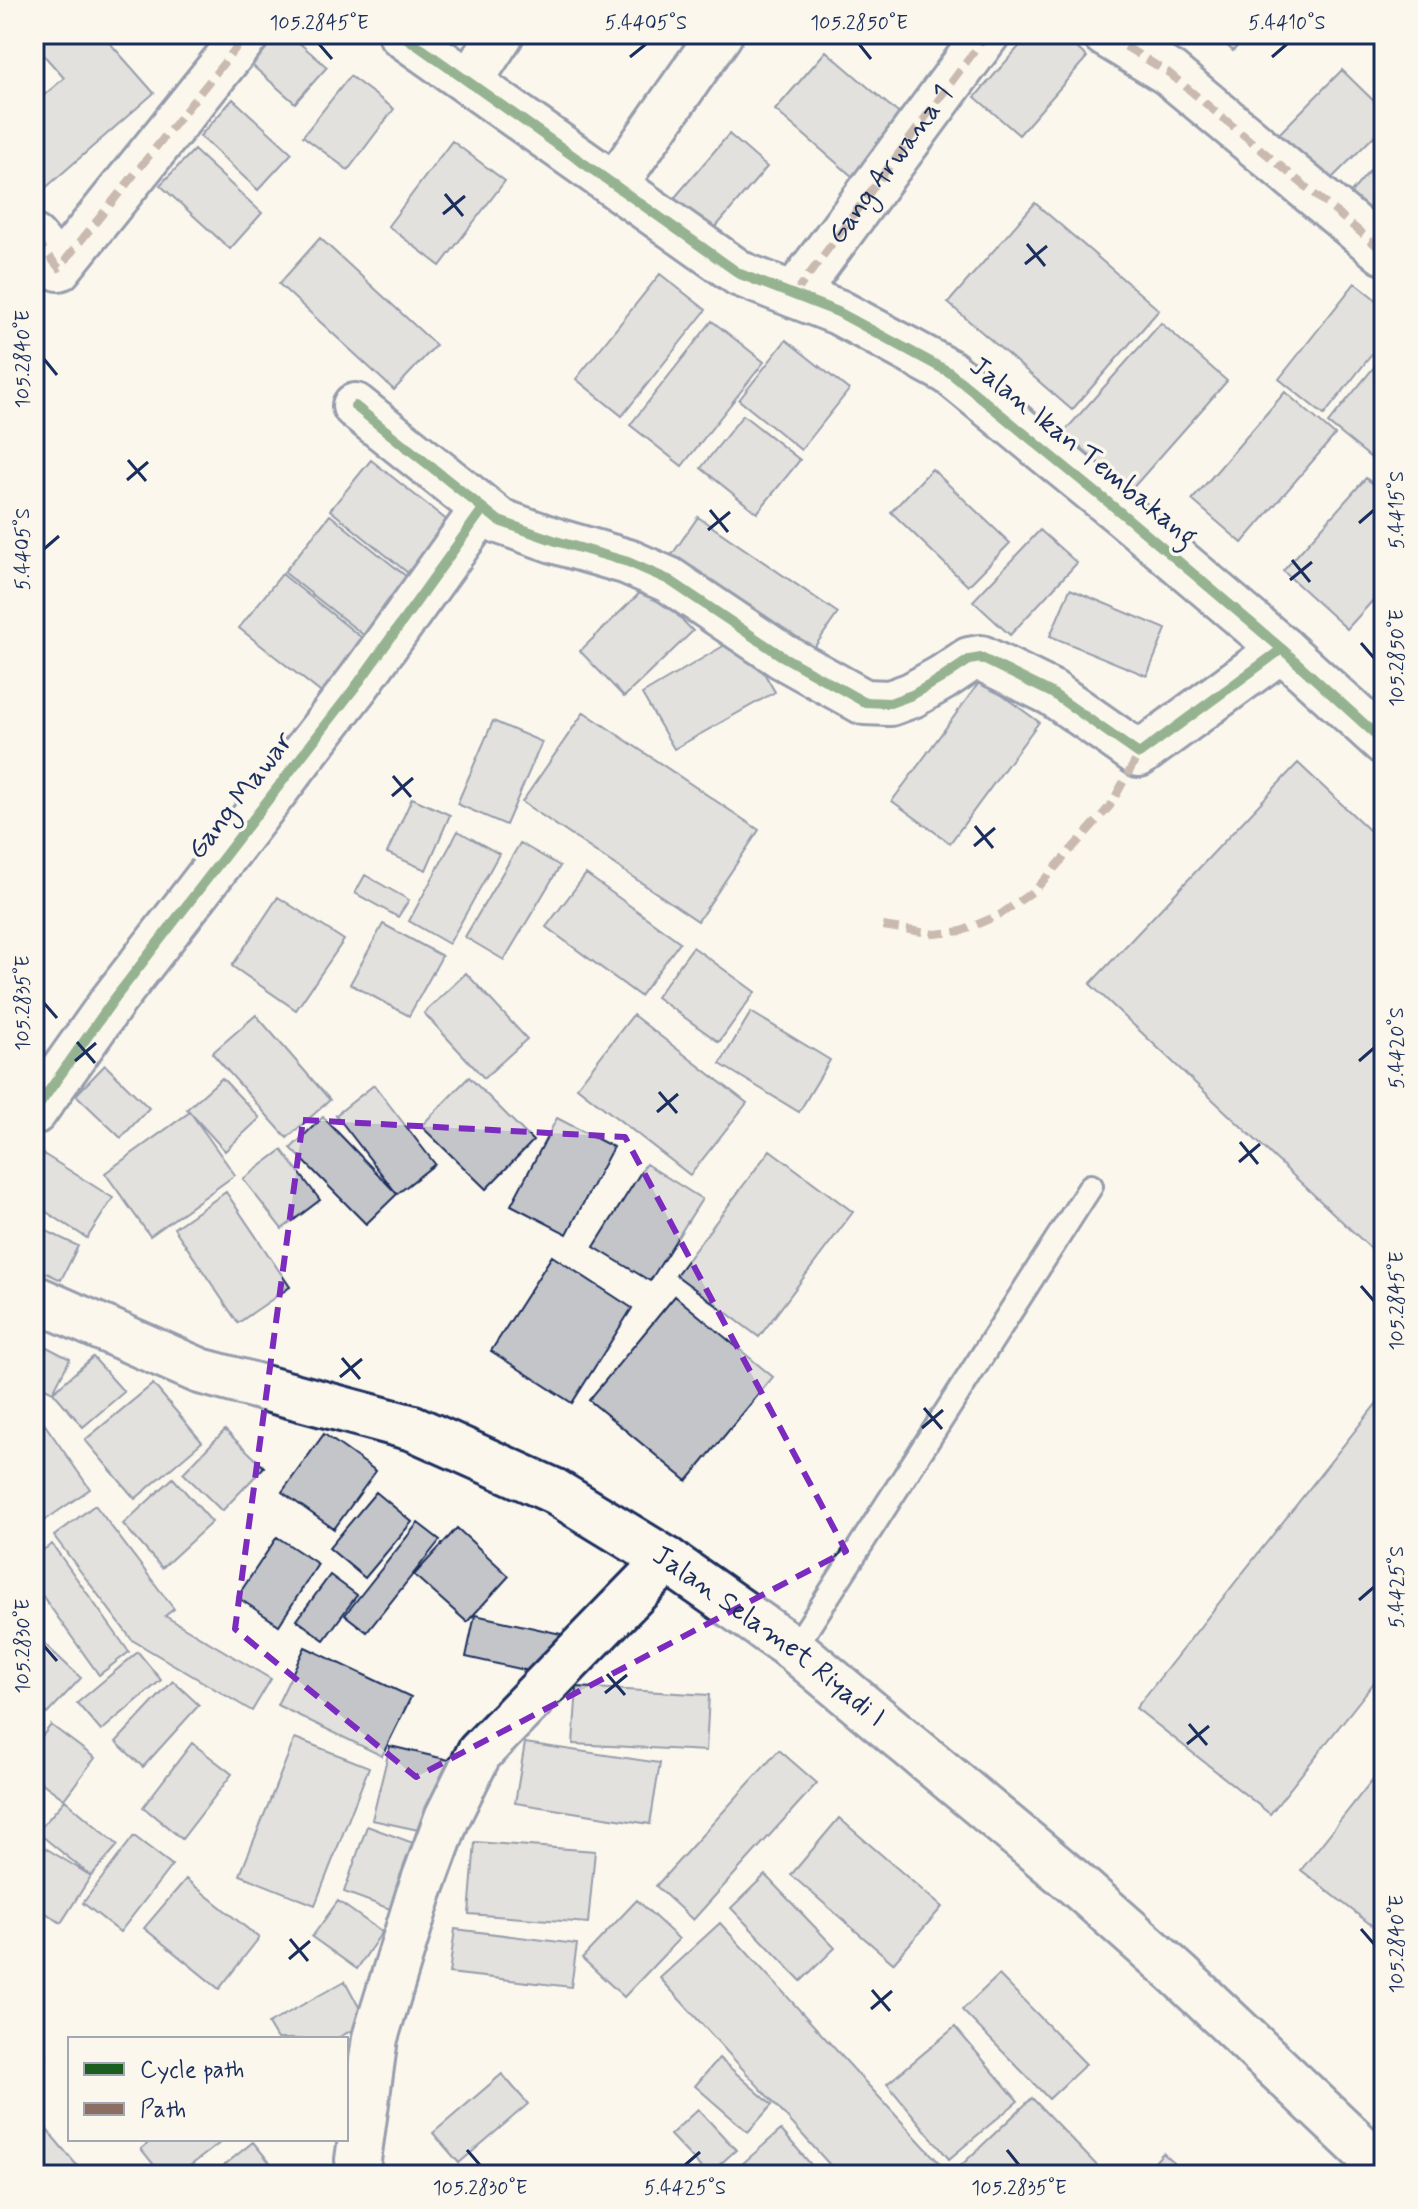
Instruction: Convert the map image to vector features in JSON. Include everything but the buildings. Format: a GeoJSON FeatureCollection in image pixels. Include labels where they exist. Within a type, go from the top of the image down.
{"type":"FeatureCollection","features":[{"type":"Feature","properties":{"kind":"street"},"geometry":{"type":"LineString","coordinates":[[34,238],[59,268],[247,34]]}},
{"type":"Feature","properties":{"kind":"street","name":"Jalan Ikan Tembakang"},"geometry":{"type":"LineString","coordinates":[[401,34],[740,274],[838,312],[949,372],[1282,649],[1384,742]]}},
{"type":"Feature","properties":{"kind":"street"},"geometry":{"type":"LineString","coordinates":[[470,81],[501,34]]}},
{"type":"Feature","properties":{"kind":"street"},"geometry":{"type":"LineString","coordinates":[[615,184],[720,34]]}},
{"type":"Feature","properties":{"kind":"street","name":"Gang Arwana 1"},"geometry":{"type":"LineString","coordinates":[[794,295],[987,34]]}},
{"type":"Feature","properties":{"kind":"street"},"geometry":{"type":"LineString","coordinates":[[1105,34],[1169,73],[1384,252]]}},
{"type":"Feature","properties":{"kind":"street"},"geometry":{"type":"LineString","coordinates":[[355,406],[499,521],[628,562],[669,580],[782,656],[864,702],[890,703],[901,699],[969,660],[981,658],[1052,693],[1139,754],[1282,649]]}},
{"type":"Feature","properties":{"kind":"street","name":"Gang Mawar"},"geometry":{"type":"LineString","coordinates":[[34,1112],[112,1002],[359,682],[483,509]]}},
{"type":"Feature","properties":{"kind":"street","name":"Jalan Selamet Riyadi I"},"geometry":{"type":"LineString","coordinates":[[34,1298],[200,1371],[413,1428],[554,1491],[667,1560],[794,1649],[1004,1827],[1075,1883],[1179,1975],[1384,2169]]}},
{"type":"Feature","properties":{"kind":"street"},"geometry":{"type":"LineString","coordinates":[[358,2160],[375,2038],[419,1894],[447,1818],[479,1753],[667,1560]]}},
{"type":"Feature","properties":{"kind":"lane"},"geometry":{"type":"LineString","coordinates":[[794,1649],[1091,1186]]}},
{"type":"Feature","properties":{"kind":"highlighted area"},"geometry":{"type":"Polygon","coordinates":[[[303,1120],[625,1137],[846,1551],[416,1777],[235,1629],[303,1120]]]}},
{"type":"Feature","properties":{"kind":"marked path"},"geometry":{"type":"LineString","coordinates":[[34,238],[59,268],[247,34]]}},
{"type":"Feature","properties":{"kind":"marked path"},"geometry":{"type":"LineString","coordinates":[[794,295],[987,34]]}},
{"type":"Feature","properties":{"kind":"marked path"},"geometry":{"type":"LineString","coordinates":[[1105,34],[1169,73],[1384,252]]}},
{"type":"Feature","properties":{"kind":"marked path"},"geometry":{"type":"LineString","coordinates":[[883,926],[935,934],[962,931],[1001,914],[1035,890],[1110,806],[1143,750]]}},
{"type":"Feature","properties":{"kind":"cycle path"},"geometry":{"type":"LineString","coordinates":[[401,34],[740,274],[838,312],[949,372],[1282,649],[1384,742]]}},
{"type":"Feature","properties":{"kind":"cycle path"},"geometry":{"type":"LineString","coordinates":[[355,406],[499,521],[628,562],[669,580],[782,656],[864,702],[890,703],[912,695],[969,660],[981,658],[1052,693],[1139,754],[1282,649]]}},
{"type":"Feature","properties":{"kind":"cycle path"},"geometry":{"type":"LineString","coordinates":[[34,1112],[112,1002],[359,682],[483,509]]}}]}
